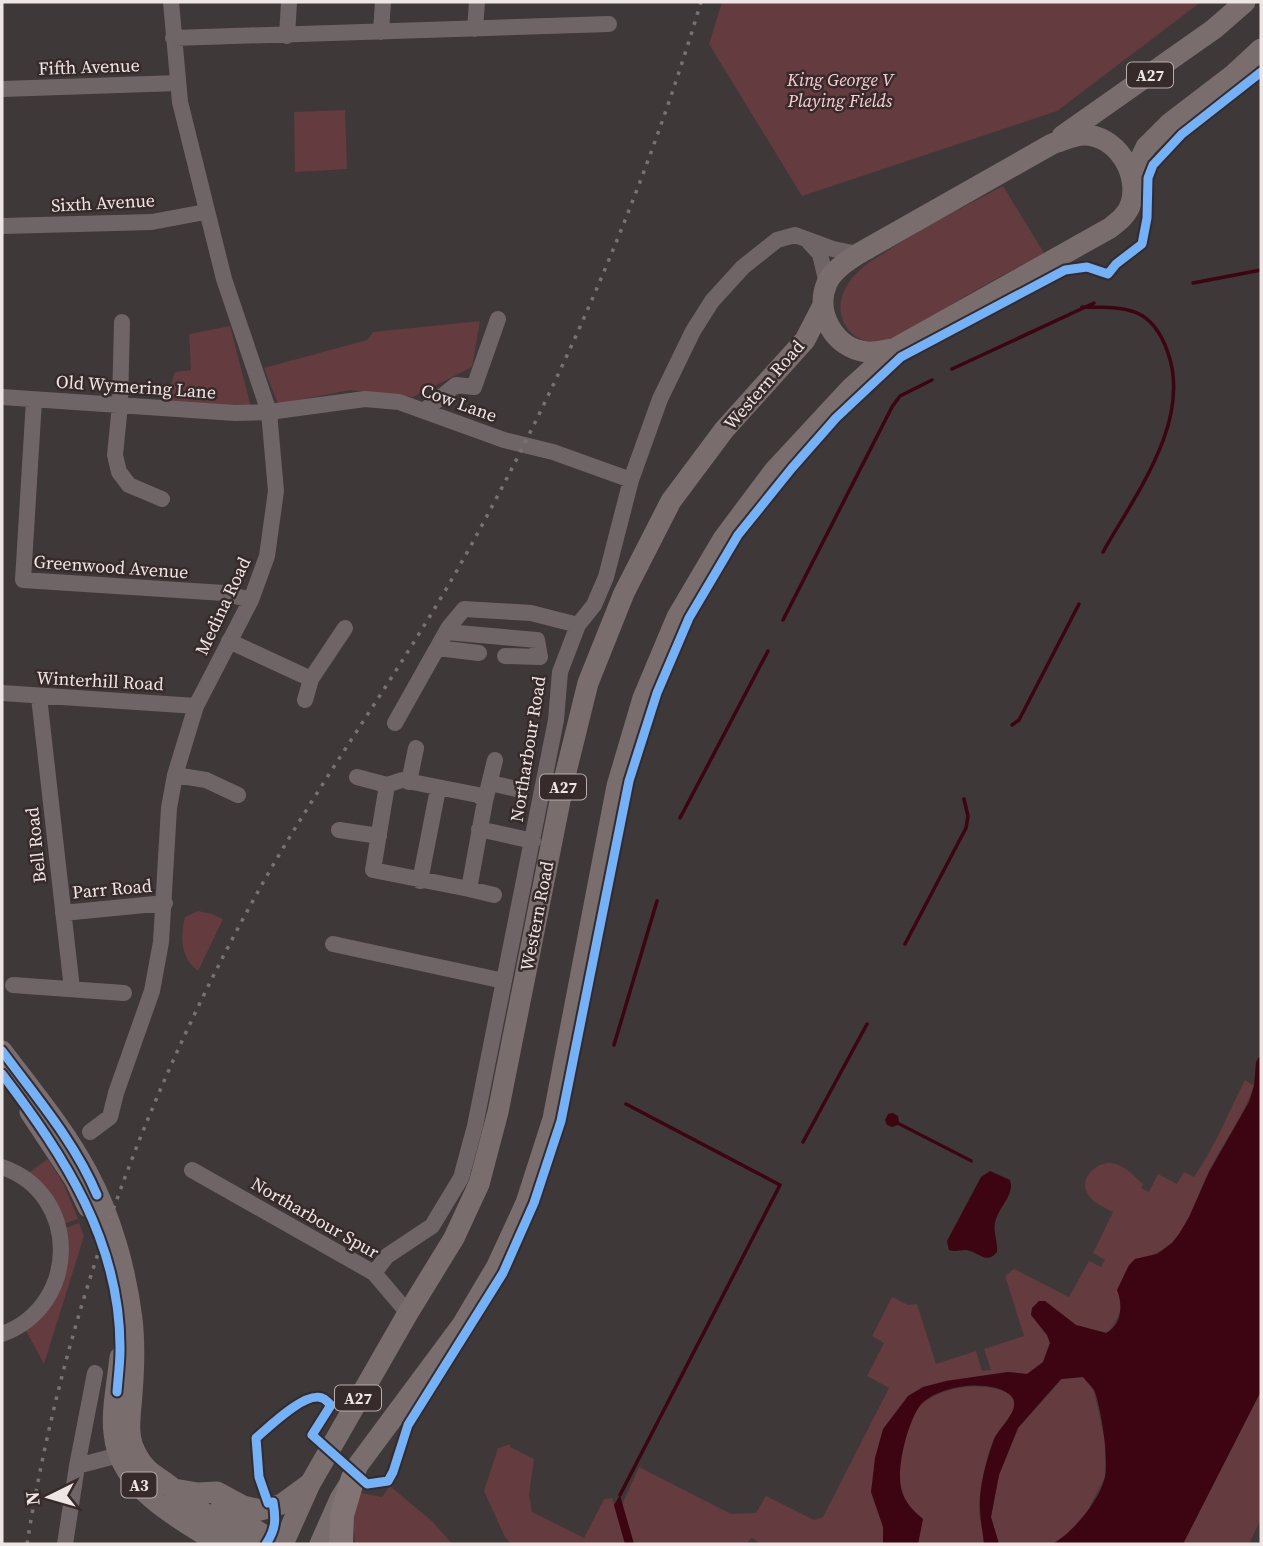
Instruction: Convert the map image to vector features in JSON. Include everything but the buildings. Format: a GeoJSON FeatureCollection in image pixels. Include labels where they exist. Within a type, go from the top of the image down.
{"type":"FeatureCollection","features":[{"type":"Feature","properties":{"kind":"highway"},"geometry":{"type":"LineString","coordinates":[[341,1544],[342,1515],[356,1471]]}},
{"type":"Feature","properties":{"kind":"main road","name":"A27"},"geometry":{"type":"LineString","coordinates":[[1052,144],[1214,29],[1245,2]]}},
{"type":"Feature","properties":{"kind":"main road"},"geometry":{"type":"LineString","coordinates":[[822,307],[830,330],[846,346],[867,352],[894,349],[1110,228],[1124,216],[1131,204],[1132,176],[1146,147],[1170,123],[1261,50]]}},
{"type":"Feature","properties":{"kind":"main road"},"geometry":{"type":"LineString","coordinates":[[827,284],[839,267],[858,254],[1052,144],[1083,135],[1103,138],[1113,145],[1125,160],[1132,176]]}},
{"type":"Feature","properties":{"kind":"main road","name":"Western Road"},"geometry":{"type":"LineString","coordinates":[[283,1542],[310,1484],[454,1238],[479,1184],[498,1112],[565,776],[588,682],[624,593],[671,501],[724,430],[805,340],[822,307],[827,284]]}},
{"type":"Feature","properties":{"kind":"main road","name":"A27"},"geometry":{"type":"LineString","coordinates":[[320,1544],[356,1471],[462,1325],[496,1266],[526,1203],[552,1119],[617,786],[643,698],[677,617],[723,539],[774,471],[851,388],[894,349]]}},
{"type":"Feature","properties":{"kind":"main road","name":"A3"},"geometry":{"type":"LineString","coordinates":[[2,1051],[65,1135],[88,1174],[94,1204],[127,1286],[132,1321],[129,1425],[133,1448],[142,1464],[156,1478],[249,1544]]}},
{"type":"Feature","properties":{"kind":"main road","name":"A3"},"geometry":{"type":"LineString","coordinates":[[2,1074],[94,1204]]}},
{"type":"Feature","properties":{"kind":"main road","name":"A3"},"geometry":{"type":"LineString","coordinates":[[108,1240],[120,1349],[113,1430],[119,1455],[134,1479],[159,1505],[218,1544]]}},
{"type":"Feature","properties":{"kind":"main road","name":"A27"},"geometry":{"type":"LineString","coordinates":[[307,1544],[336,1486],[345,1474],[356,1471]]}},
{"type":"Feature","properties":{"kind":"main road"},"geometry":{"type":"LineString","coordinates":[[198,1493],[217,1492],[243,1506],[266,1510],[282,1504],[310,1484]]}},
{"type":"Feature","properties":{"kind":"main road"},"geometry":{"type":"LineString","coordinates":[[174,1489],[198,1493],[283,1542]]}},
{"type":"Feature","properties":{"kind":"street","name":"Medina Road"},"geometry":{"type":"LineString","coordinates":[[90,1132],[110,1117],[152,991],[160,951],[169,808],[175,775],[196,706],[251,600],[267,556],[276,491],[269,412],[224,279],[205,212],[177,83],[171,2]]}},
{"type":"Feature","properties":{"kind":"street"},"geometry":{"type":"LineString","coordinates":[[287,36],[289,2]]}},
{"type":"Feature","properties":{"kind":"street"},"geometry":{"type":"LineString","coordinates":[[381,32],[383,2]]}},
{"type":"Feature","properties":{"kind":"street"},"geometry":{"type":"LineString","coordinates":[[475,29],[477,2]]}},
{"type":"Feature","properties":{"kind":"street"},"geometry":{"type":"LineString","coordinates":[[173,38],[609,24]]}},
{"type":"Feature","properties":{"kind":"street","name":"Fifth Avenue"},"geometry":{"type":"LineString","coordinates":[[2,89],[177,83]]}},
{"type":"Feature","properties":{"kind":"street","name":"Sixth Avenue"},"geometry":{"type":"LineString","coordinates":[[2,226],[152,222],[205,212]]}},
{"type":"Feature","properties":{"kind":"street","name":"Northarbour Road"},"geometry":{"type":"LineString","coordinates":[[374,1273],[387,1256],[432,1226],[461,1178],[475,1126],[533,841],[556,720],[560,673],[578,625],[594,605],[606,577],[631,480],[660,400],[693,331],[712,301],[743,267],[777,240],[795,235],[809,242],[858,254]]}},
{"type":"Feature","properties":{"kind":"street"},"geometry":{"type":"LineString","coordinates":[[809,242],[820,254],[827,284]]}},
{"type":"Feature","properties":{"kind":"street"},"geometry":{"type":"LineString","coordinates":[[425,410],[456,386],[474,387],[498,319]]}},
{"type":"Feature","properties":{"kind":"street"},"geometry":{"type":"LineString","coordinates":[[122,322],[120,405],[115,455],[119,472],[129,485],[162,499]]}},
{"type":"Feature","properties":{"kind":"street","name":"Old Wymering Lane"},"geometry":{"type":"LineString","coordinates":[[2,397],[235,413],[269,412]]}},
{"type":"Feature","properties":{"kind":"street","name":"Cow Lane"},"geometry":{"type":"LineString","coordinates":[[269,412],[365,399],[399,402],[505,440],[553,452],[631,480]]}},
{"type":"Feature","properties":{"kind":"street","name":"Greenwood Avenue"},"geometry":{"type":"LineString","coordinates":[[34,400],[23,580],[224,593],[251,600]]}},
{"type":"Feature","properties":{"kind":"street"},"geometry":{"type":"LineString","coordinates":[[395,723],[446,632],[464,609],[531,613],[578,625]]}},
{"type":"Feature","properties":{"kind":"street"},"geometry":{"type":"LineString","coordinates":[[305,700],[311,679],[345,628]]}},
{"type":"Feature","properties":{"kind":"street"},"geometry":{"type":"LineString","coordinates":[[446,632],[537,640],[540,657],[505,656]]}},
{"type":"Feature","properties":{"kind":"street"},"geometry":{"type":"LineString","coordinates":[[229,641],[311,679]]}},
{"type":"Feature","properties":{"kind":"street"},"geometry":{"type":"LineString","coordinates":[[437,648],[479,653]]}},
{"type":"Feature","properties":{"kind":"street","name":"Winterhill Road"},"geometry":{"type":"LineString","coordinates":[[2,693],[196,706]]}},
{"type":"Feature","properties":{"kind":"street","name":"Bell Road"},"geometry":{"type":"LineString","coordinates":[[39,697],[72,989]]}},
{"type":"Feature","properties":{"kind":"street"},"geometry":{"type":"LineString","coordinates":[[409,782],[416,748]]}},
{"type":"Feature","properties":{"kind":"street"},"geometry":{"type":"LineString","coordinates":[[469,889],[495,760]]}},
{"type":"Feature","properties":{"kind":"street"},"geometry":{"type":"LineString","coordinates":[[175,775],[206,780],[238,795]]}},
{"type":"Feature","properties":{"kind":"street"},"geometry":{"type":"LineString","coordinates":[[357,777],[387,785],[402,780],[478,796],[485,802]]}},
{"type":"Feature","properties":{"kind":"street"},"geometry":{"type":"LineString","coordinates":[[490,783],[521,790]]}},
{"type":"Feature","properties":{"kind":"street"},"geometry":{"type":"LineString","coordinates":[[387,785],[373,870],[494,895]]}},
{"type":"Feature","properties":{"kind":"street"},"geometry":{"type":"LineString","coordinates":[[420,881],[438,789]]}},
{"type":"Feature","properties":{"kind":"street"},"geometry":{"type":"LineString","coordinates":[[479,829],[533,841]]}},
{"type":"Feature","properties":{"kind":"street"},"geometry":{"type":"LineString","coordinates":[[339,830],[379,836]]}},
{"type":"Feature","properties":{"kind":"street","name":"Parr Road"},"geometry":{"type":"LineString","coordinates":[[63,913],[165,903]]}},
{"type":"Feature","properties":{"kind":"street"},"geometry":{"type":"LineString","coordinates":[[333,944],[504,981]]}},
{"type":"Feature","properties":{"kind":"street"},"geometry":{"type":"LineString","coordinates":[[13,985],[124,993]]}},
{"type":"Feature","properties":{"kind":"street"},"geometry":{"type":"LineString","coordinates":[[2,1167],[20,1174],[44,1196],[58,1228],[62,1249],[57,1275],[47,1299],[32,1317],[2,1334]]}},
{"type":"Feature","properties":{"kind":"street","name":"Northarbour Spur"},"geometry":{"type":"LineString","coordinates":[[192,1170],[374,1273],[408,1313]]}},
{"type":"Feature","properties":{"kind":"street"},"geometry":{"type":"LineString","coordinates":[[65,1544],[95,1373]]}},
{"type":"Feature","properties":{"kind":"street"},"geometry":{"type":"LineString","coordinates":[[77,1465],[119,1455]]}},
{"type":"Feature","properties":{"kind":"green space","name":"King George V Playing Fields"},"geometry":{"type":"Polygon","coordinates":[[[722,2],[1201,2],[1057,111],[802,196],[709,44],[722,2]]]}},
{"type":"Feature","properties":{"kind":"green space"},"geometry":{"type":"Polygon","coordinates":[[[345,110],[347,169],[295,172],[294,112],[345,110]]]}},
{"type":"Feature","properties":{"kind":"green space"},"geometry":{"type":"Polygon","coordinates":[[[1003,186],[1044,253],[962,298],[902,338],[885,343],[869,342],[846,327],[841,314],[841,300],[848,284],[864,266],[916,233],[1003,186]]]}},
{"type":"Feature","properties":{"kind":"green space"},"geometry":{"type":"Polygon","coordinates":[[[480,321],[472,367],[413,397],[350,390],[278,404],[264,368],[367,340],[373,332],[480,321]]]}},
{"type":"Feature","properties":{"kind":"green space"},"geometry":{"type":"Polygon","coordinates":[[[230,326],[251,407],[170,406],[169,391],[175,372],[191,370],[189,334],[230,326]]]}},
{"type":"Feature","properties":{"kind":"green space"},"geometry":{"type":"Polygon","coordinates":[[[198,911],[223,919],[198,971],[185,953],[182,932],[185,917],[198,911]]]}},
{"type":"Feature","properties":{"kind":"green space"},"geometry":{"type":"Polygon","coordinates":[[[1245,1080],[1254,1086],[1239,1119],[1208,1173],[1188,1220],[1177,1237],[1166,1247],[1136,1259],[1120,1311],[1111,1329],[1106,1333],[1076,1325],[1045,1301],[1039,1301],[1032,1308],[1031,1314],[1050,1343],[1043,1362],[1033,1371],[1027,1374],[1008,1372],[946,1381],[920,1406],[946,1391],[966,1387],[996,1389],[1006,1392],[1012,1398],[1013,1409],[995,1437],[982,1480],[979,1506],[984,1544],[918,1544],[923,1518],[892,1544],[761,1544],[752,1538],[746,1544],[634,1544],[622,1505],[639,1467],[731,1514],[756,1513],[766,1496],[814,1520],[823,1517],[889,1388],[867,1376],[884,1343],[872,1336],[892,1297],[908,1305],[917,1304],[936,1364],[976,1351],[982,1371],[991,1370],[984,1349],[1024,1336],[1005,1276],[1014,1269],[1069,1297],[1089,1261],[1101,1267],[1105,1260],[1093,1253],[1113,1212],[1095,1202],[1086,1190],[1085,1184],[1091,1172],[1102,1164],[1116,1164],[1130,1172],[1143,1184],[1141,1188],[1149,1192],[1158,1174],[1177,1184],[1184,1172],[1194,1177],[1215,1142],[1245,1080]]]}},
{"type":"Feature","properties":{"kind":"green space"},"geometry":{"type":"Polygon","coordinates":[[[48,1159],[64,1185],[78,1219],[61,1225],[25,1175],[48,1159]]]}},
{"type":"Feature","properties":{"kind":"green space"},"geometry":{"type":"Polygon","coordinates":[[[79,1223],[84,1236],[44,1364],[25,1329],[37,1319],[63,1229],[79,1223]]]}},
{"type":"Feature","properties":{"kind":"green space"},"geometry":{"type":"Polygon","coordinates":[[[1084,1377],[1094,1391],[1105,1441],[1105,1477],[1087,1512],[1064,1538],[1052,1544],[999,1544],[991,1517],[999,1475],[1018,1428],[1062,1379],[1084,1377]]]}},
{"type":"Feature","properties":{"kind":"green space"},"geometry":{"type":"Polygon","coordinates":[[[1261,1391],[1261,1519],[1249,1544],[1183,1544],[1261,1391]]]}},
{"type":"Feature","properties":{"kind":"green space"},"geometry":{"type":"Polygon","coordinates":[[[511,1444],[510,1447],[534,1459],[529,1495],[532,1512],[584,1538],[604,1499],[612,1498],[625,1544],[511,1544],[505,1537],[484,1491],[498,1448],[511,1444]]]}},
{"type":"Feature","properties":{"kind":"green space"},"geometry":{"type":"Polygon","coordinates":[[[390,1486],[433,1522],[452,1544],[355,1544],[353,1518],[361,1493],[382,1497],[390,1486]]]}},
{"type":"Feature","properties":{"kind":"shaded area"},"geometry":{"type":"Polygon","coordinates":[[[1259,1057],[1261,1391],[1183,1544],[1052,1544],[1068,1533],[1084,1515],[1097,1496],[1105,1477],[1105,1446],[1099,1408],[1094,1390],[1083,1377],[1061,1379],[1018,1428],[999,1475],[991,1517],[999,1544],[984,1544],[980,1512],[981,1490],[994,1439],[1013,1410],[1013,1399],[1000,1389],[975,1386],[949,1389],[926,1400],[919,1407],[910,1425],[900,1475],[905,1498],[923,1519],[918,1544],[883,1544],[883,1527],[871,1492],[875,1458],[883,1429],[908,1396],[923,1387],[946,1381],[1008,1372],[1027,1374],[1043,1362],[1050,1343],[1031,1315],[1032,1308],[1039,1301],[1045,1301],[1076,1325],[1106,1333],[1111,1329],[1120,1314],[1117,1290],[1129,1265],[1135,1259],[1157,1254],[1172,1243],[1189,1217],[1209,1172],[1249,1102],[1259,1057]]]}},
{"type":"Feature","properties":{"kind":"shaded area"},"geometry":{"type":"Polygon","coordinates":[[[888,1114],[898,1116],[899,1122],[973,1160],[972,1163],[898,1125],[887,1125],[885,1120],[888,1114]]]}},
{"type":"Feature","properties":{"kind":"shaded area"},"geometry":{"type":"Polygon","coordinates":[[[990,1171],[1010,1180],[1011,1186],[995,1223],[997,1252],[986,1258],[971,1251],[949,1250],[947,1241],[981,1177],[990,1171]]]}},
{"type":"Feature","properties":{"kind":"shaded area"},"geometry":{"type":"Polygon","coordinates":[[[620,1495],[634,1544],[625,1544],[614,1505],[620,1495]]]}},
{"type":"Feature","properties":{"kind":"waterway"},"geometry":{"type":"LineString","coordinates":[[1193,283],[1261,270]]}},
{"type":"Feature","properties":{"kind":"waterway"},"geometry":{"type":"LineString","coordinates":[[952,369],[1094,303]]}},
{"type":"Feature","properties":{"kind":"waterway"},"geometry":{"type":"LineString","coordinates":[[1082,307],[1124,309],[1145,318],[1162,338],[1173,379],[1172,405],[1156,457],[1103,552]]}},
{"type":"Feature","properties":{"kind":"waterway"},"geometry":{"type":"LineString","coordinates":[[783,620],[892,407],[900,396],[932,380]]}},
{"type":"Feature","properties":{"kind":"waterway"},"geometry":{"type":"LineString","coordinates":[[1012,725],[1019,720],[1079,604]]}},
{"type":"Feature","properties":{"kind":"waterway"},"geometry":{"type":"LineString","coordinates":[[680,818],[768,651]]}},
{"type":"Feature","properties":{"kind":"waterway"},"geometry":{"type":"LineString","coordinates":[[905,944],[966,828],[968,816],[964,799]]}},
{"type":"Feature","properties":{"kind":"waterway"},"geometry":{"type":"LineString","coordinates":[[614,1045],[657,901]]}},
{"type":"Feature","properties":{"kind":"waterway"},"geometry":{"type":"LineString","coordinates":[[803,1142],[867,1024]]}},
{"type":"Feature","properties":{"kind":"waterway"},"geometry":{"type":"LineString","coordinates":[[620,1495],[780,1185],[626,1104]]}},
{"type":"Feature","properties":{"kind":"railway"},"geometry":{"type":"LineString","coordinates":[[27,1544],[44,1454],[90,1277],[154,1105],[191,1022],[276,860],[446,589],[538,417],[570,350],[628,213],[679,73],[701,2]]}},
{"type":"Feature","properties":{"kind":"cycle path"},"geometry":{"type":"LineString","coordinates":[[266,1544],[273,1529],[275,1514],[273,1502],[268,1503],[259,1477],[256,1438],[297,1405],[315,1397],[322,1398],[331,1405],[312,1435],[367,1484],[388,1481],[408,1425],[503,1273],[534,1203],[561,1121],[629,781],[657,693],[689,618],[738,535],[836,418],[901,357],[1065,270],[1087,267],[1108,274],[1116,264],[1142,244],[1147,218],[1148,178],[1153,165],[1182,134],[1261,72]]}},
{"type":"Feature","properties":{"kind":"cycle path"},"geometry":{"type":"LineString","coordinates":[[2,1051],[66,1138],[97,1195]]}},
{"type":"Feature","properties":{"kind":"cycle path"},"geometry":{"type":"LineString","coordinates":[[2,1074],[67,1169],[85,1202],[99,1237],[111,1273],[118,1310],[120,1350],[117,1392]]}}]}
